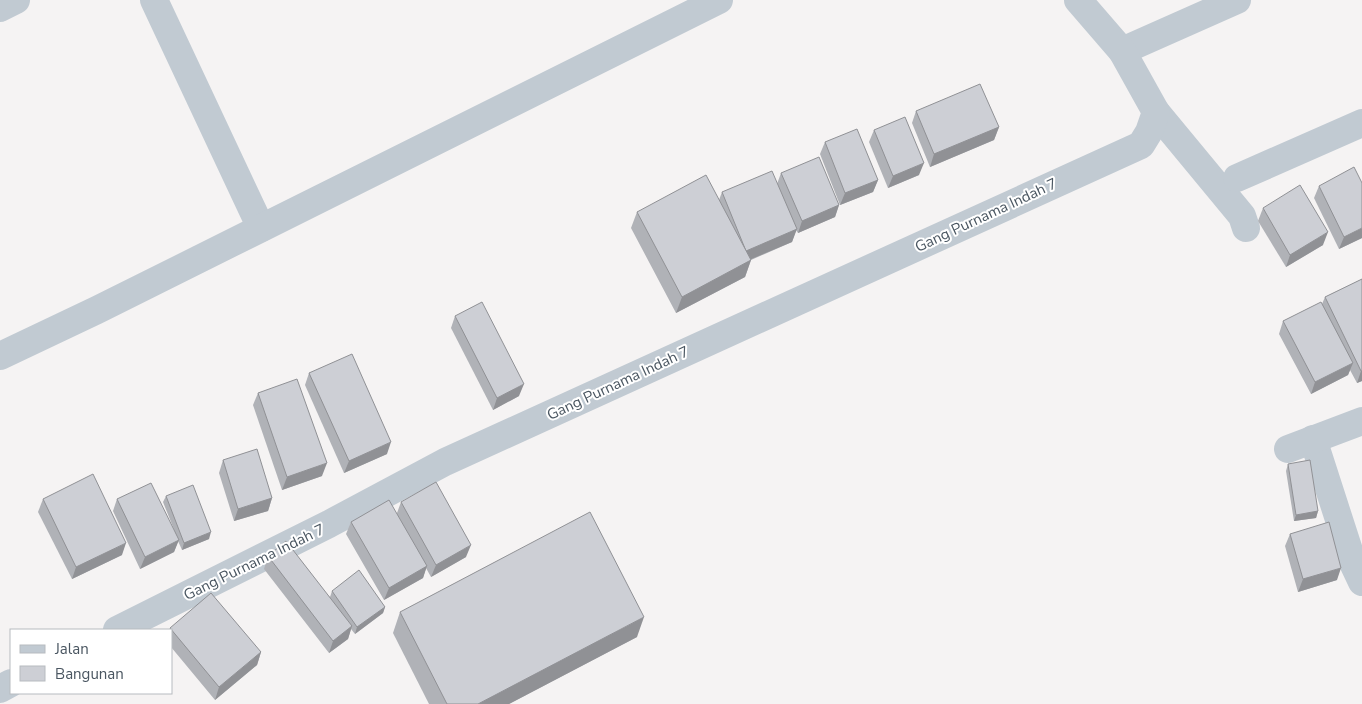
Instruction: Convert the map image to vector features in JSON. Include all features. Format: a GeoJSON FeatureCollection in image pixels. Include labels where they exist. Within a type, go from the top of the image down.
{"type":"FeatureCollection","features":[{"type":"Feature","properties":{"kind":"street"},"geometry":{"type":"LineString","coordinates":[[0,8],[16,0]]}},
{"type":"Feature","properties":{"kind":"street"},"geometry":{"type":"LineString","coordinates":[[154,0],[261,228]]}},
{"type":"Feature","properties":{"kind":"street"},"geometry":{"type":"LineString","coordinates":[[0,356],[97,310],[720,0]]}},
{"type":"Feature","properties":{"kind":"street"},"geometry":{"type":"LineString","coordinates":[[1078,0],[1122,52],[1156,112],[1242,216],[1246,228]]}},
{"type":"Feature","properties":{"kind":"street"},"geometry":{"type":"LineString","coordinates":[[1122,52],[1237,0]]}},
{"type":"Feature","properties":{"kind":"street","name":"Gang Purnama Indah 7"},"geometry":{"type":"LineString","coordinates":[[119,629],[329,524],[445,462],[1142,145],[1150,132],[1156,112]]}},
{"type":"Feature","properties":{"kind":"street"},"geometry":{"type":"LineString","coordinates":[[1237,178],[1362,123]]}},
{"type":"Feature","properties":{"kind":"street"},"geometry":{"type":"LineString","coordinates":[[1288,449],[1362,421]]}},
{"type":"Feature","properties":{"kind":"street"},"geometry":{"type":"LineString","coordinates":[[1313,439],[1353,563],[1362,582]]}},
{"type":"Feature","properties":{"kind":"building"},"geometry":{"type":"Polygon","coordinates":[[[980,84],[999,127],[934,154],[916,111],[980,84]]]}},
{"type":"Feature","properties":{"kind":"building"},"geometry":{"type":"Polygon","coordinates":[[[905,117],[924,163],[893,176],[874,130],[905,117]]]}},
{"type":"Feature","properties":{"kind":"building"},"geometry":{"type":"Polygon","coordinates":[[[857,129],[878,180],[845,193],[825,142],[857,129]]]}},
{"type":"Feature","properties":{"kind":"building"},"geometry":{"type":"Polygon","coordinates":[[[819,157],[839,205],[802,221],[781,173],[819,157]]]}},
{"type":"Feature","properties":{"kind":"building"},"geometry":{"type":"Polygon","coordinates":[[[1354,167],[1362,183],[1362,228],[1344,237],[1319,186],[1354,167]]]}},
{"type":"Feature","properties":{"kind":"building"},"geometry":{"type":"Polygon","coordinates":[[[772,171],[797,229],[746,251],[722,192],[772,171]]]}},
{"type":"Feature","properties":{"kind":"building"},"geometry":{"type":"Polygon","coordinates":[[[706,175],[751,260],[682,297],[637,212],[706,175]]]}},
{"type":"Feature","properties":{"kind":"building"},"geometry":{"type":"Polygon","coordinates":[[[1300,185],[1328,232],[1290,255],[1263,208],[1300,185]]]}},
{"type":"Feature","properties":{"kind":"building"},"geometry":{"type":"Polygon","coordinates":[[[1362,279],[1362,371],[1361,371],[1325,297],[1362,279]]]}},
{"type":"Feature","properties":{"kind":"building"},"geometry":{"type":"Polygon","coordinates":[[[482,302],[524,384],[497,398],[455,316],[482,302]]]}},
{"type":"Feature","properties":{"kind":"building"},"geometry":{"type":"Polygon","coordinates":[[[1321,302],[1353,363],[1315,382],[1283,321],[1321,302]]]}},
{"type":"Feature","properties":{"kind":"building"},"geometry":{"type":"Polygon","coordinates":[[[352,354],[391,442],[349,461],[309,373],[352,354]]]}},
{"type":"Feature","properties":{"kind":"building"},"geometry":{"type":"Polygon","coordinates":[[[297,379],[327,463],[287,477],[258,393],[297,379]]]}},
{"type":"Feature","properties":{"kind":"building"},"geometry":{"type":"Polygon","coordinates":[[[257,449],[272,498],[238,509],[223,460],[257,449]]]}},
{"type":"Feature","properties":{"kind":"building"},"geometry":{"type":"Polygon","coordinates":[[[1310,460],[1318,511],[1296,515],[1288,464],[1310,460]]]}},
{"type":"Feature","properties":{"kind":"building"},"geometry":{"type":"Polygon","coordinates":[[[93,474],[126,543],[76,567],[43,499],[93,474]]]}},
{"type":"Feature","properties":{"kind":"building"},"geometry":{"type":"Polygon","coordinates":[[[436,482],[471,545],[436,565],[401,502],[436,482]]]}},
{"type":"Feature","properties":{"kind":"building"},"geometry":{"type":"Polygon","coordinates":[[[151,483],[179,540],[145,557],[117,499],[151,483]]]}},
{"type":"Feature","properties":{"kind":"building"},"geometry":{"type":"Polygon","coordinates":[[[193,485],[211,532],[184,543],[166,496],[193,485]]]}},
{"type":"Feature","properties":{"kind":"building"},"geometry":{"type":"Polygon","coordinates":[[[389,500],[427,566],[389,588],[351,522],[389,500]]]}},
{"type":"Feature","properties":{"kind":"building"},"geometry":{"type":"Polygon","coordinates":[[[590,512],[644,617],[478,704],[447,704],[400,612],[590,512]]]}},
{"type":"Feature","properties":{"kind":"building"},"geometry":{"type":"Polygon","coordinates":[[[1329,522],[1341,568],[1303,579],[1290,534],[1329,522]]]}},
{"type":"Feature","properties":{"kind":"building"},"geometry":{"type":"Polygon","coordinates":[[[286,541],[352,626],[333,641],[268,556],[286,541]]]}},
{"type":"Feature","properties":{"kind":"building"},"geometry":{"type":"Polygon","coordinates":[[[359,570],[385,607],[357,627],[332,591],[359,570]]]}},
{"type":"Feature","properties":{"kind":"building"},"geometry":{"type":"Polygon","coordinates":[[[211,593],[261,652],[219,687],[170,628],[211,593]]]}}]}
